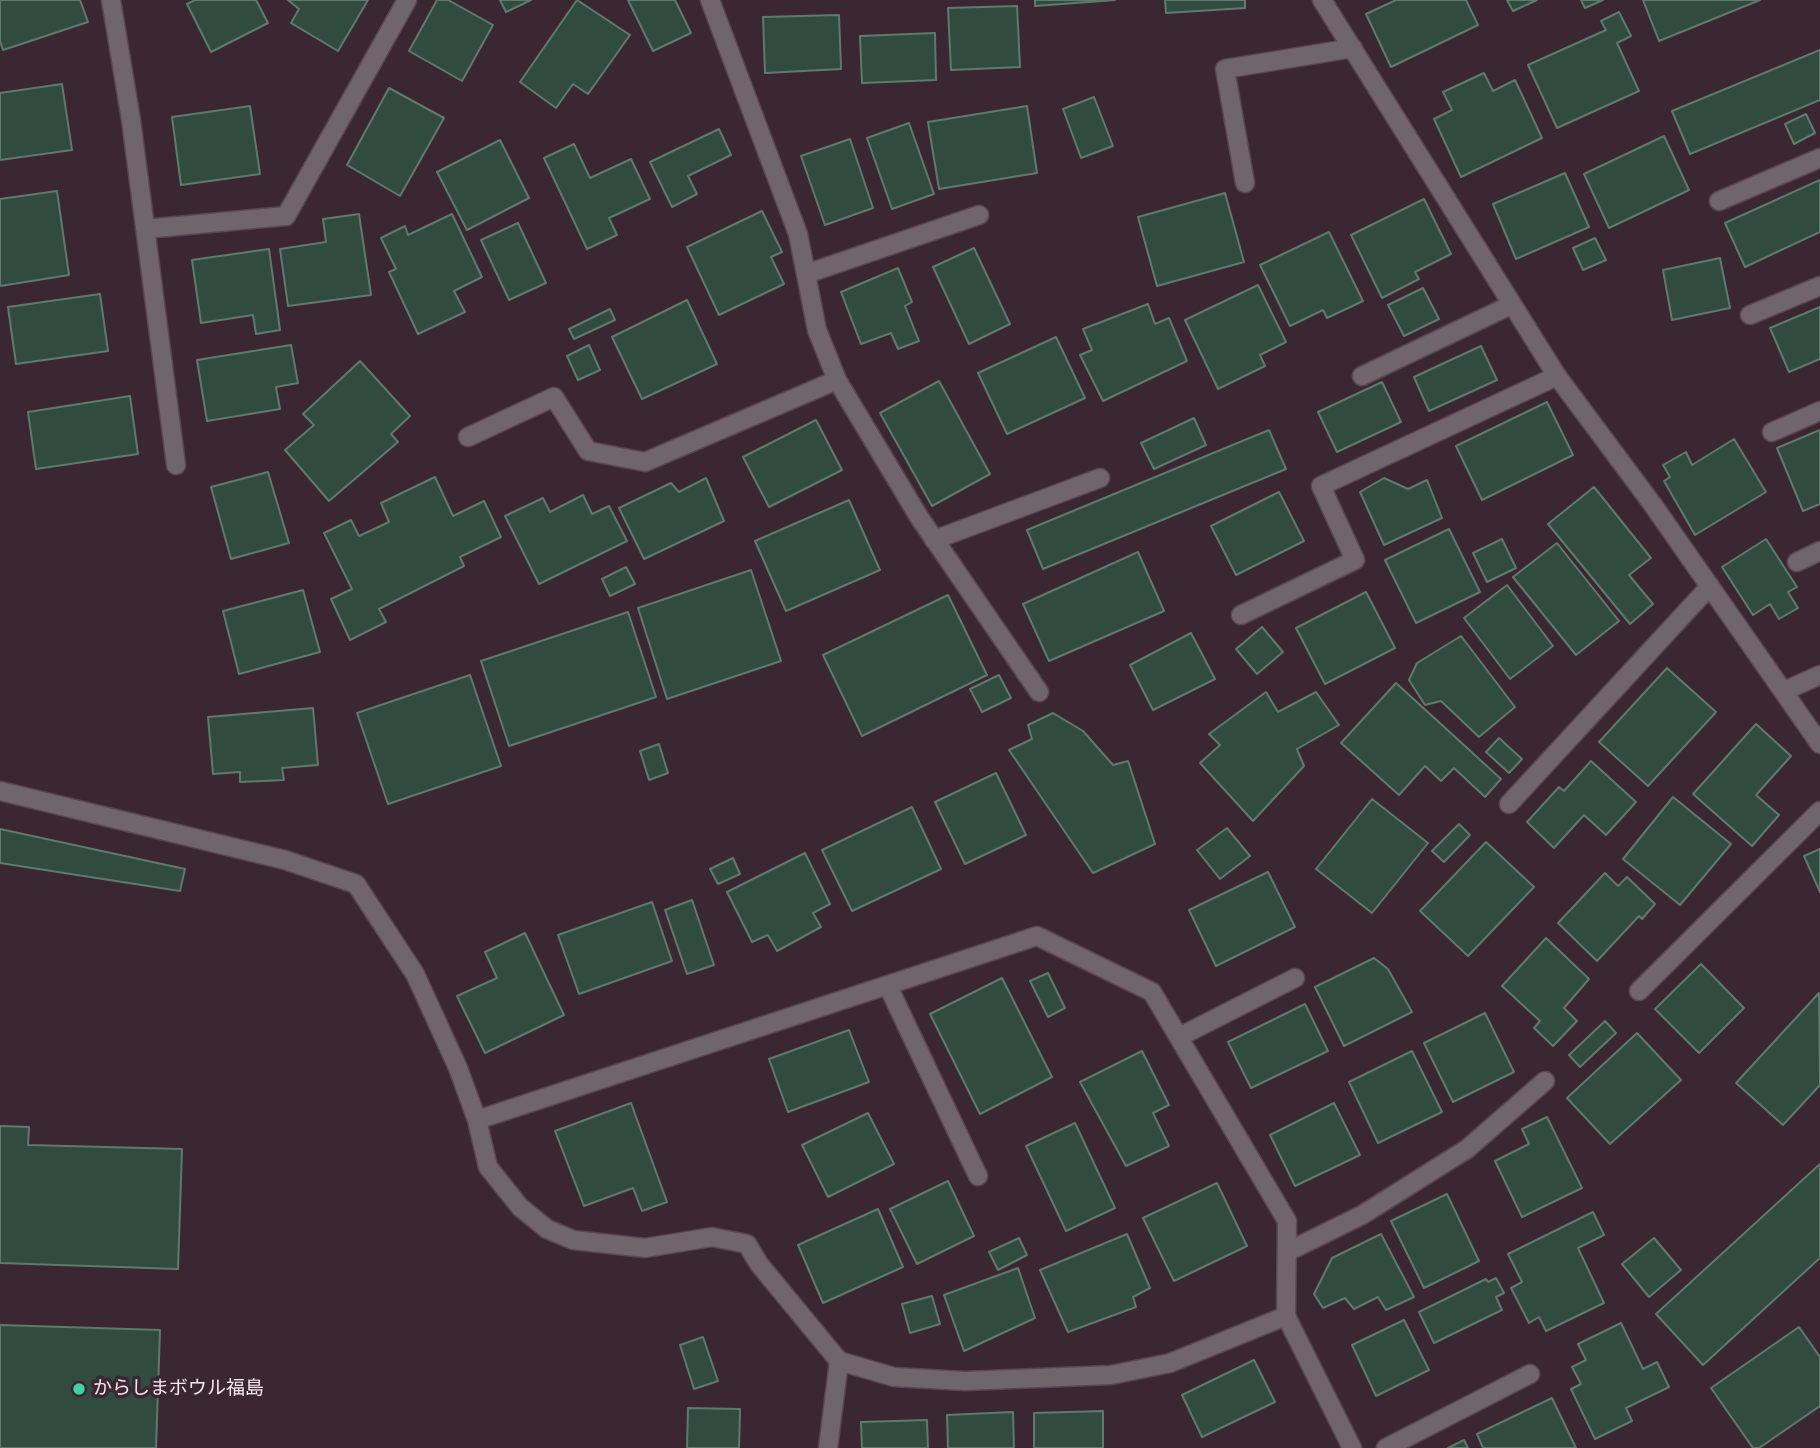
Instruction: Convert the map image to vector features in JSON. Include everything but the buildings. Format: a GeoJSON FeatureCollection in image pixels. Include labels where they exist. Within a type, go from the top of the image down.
{"type":"FeatureCollection","features":[{"type":"Feature","properties":{"kind":"street"},"geometry":{"type":"LineString","coordinates":[[111,0],[176,465]]}},
{"type":"Feature","properties":{"kind":"street"},"geometry":{"type":"LineString","coordinates":[[145,229],[286,216],[407,0]]}},
{"type":"Feature","properties":{"kind":"street"},"geometry":{"type":"LineString","coordinates":[[710,0],[798,234],[817,330],[837,380],[934,540],[1039,692]]}},
{"type":"Feature","properties":{"kind":"street"},"geometry":{"type":"LineString","coordinates":[[1322,0],[1557,376],[1710,586],[1820,744]]}},
{"type":"Feature","properties":{"kind":"street"},"geometry":{"type":"LineString","coordinates":[[1245,183],[1225,69],[1353,48]]}},
{"type":"Feature","properties":{"kind":"street"},"geometry":{"type":"LineString","coordinates":[[1719,201],[1820,158]]}},
{"type":"Feature","properties":{"kind":"street"},"geometry":{"type":"LineString","coordinates":[[806,274],[979,215]]}},
{"type":"Feature","properties":{"kind":"street"},"geometry":{"type":"LineString","coordinates":[[1750,315],[1820,286]]}},
{"type":"Feature","properties":{"kind":"street"},"geometry":{"type":"LineString","coordinates":[[1362,376],[1511,305]]}},
{"type":"Feature","properties":{"kind":"street"},"geometry":{"type":"LineString","coordinates":[[1241,615],[1354,560],[1321,486],[1557,376]]}},
{"type":"Feature","properties":{"kind":"street"},"geometry":{"type":"LineString","coordinates":[[468,437],[554,397],[588,451],[645,462],[837,380]]}},
{"type":"Feature","properties":{"kind":"street"},"geometry":{"type":"LineString","coordinates":[[1772,432],[1820,411]]}},
{"type":"Feature","properties":{"kind":"street"},"geometry":{"type":"LineString","coordinates":[[934,540],[1100,478]]}},
{"type":"Feature","properties":{"kind":"street"},"geometry":{"type":"LineString","coordinates":[[1797,562],[1820,551]]}},
{"type":"Feature","properties":{"kind":"street"},"geometry":{"type":"LineString","coordinates":[[1509,804],[1710,586]]}},
{"type":"Feature","properties":{"kind":"street"},"geometry":{"type":"LineString","coordinates":[[1784,691],[1820,675]]}},
{"type":"Feature","properties":{"kind":"street"},"geometry":{"type":"LineString","coordinates":[[0,791],[285,860],[356,884],[415,974],[458,1068],[477,1120],[488,1167],[520,1207],[547,1228],[573,1240],[645,1248],[712,1237],[747,1244],[759,1264],[839,1361],[894,1377],[965,1381],[1111,1375],[1170,1363],[1286,1316]]}},
{"type":"Feature","properties":{"kind":"street"},"geometry":{"type":"LineString","coordinates":[[1639,990],[1820,811]]}},
{"type":"Feature","properties":{"kind":"street"},"geometry":{"type":"LineString","coordinates":[[477,1120],[1037,936],[1153,992],[1287,1221],[1286,1316],[1352,1448]]}},
{"type":"Feature","properties":{"kind":"street"},"geometry":{"type":"LineString","coordinates":[[1179,1037],[1295,978]]}},
{"type":"Feature","properties":{"kind":"street"},"geometry":{"type":"LineString","coordinates":[[888,986],[978,1176]]}},
{"type":"Feature","properties":{"kind":"street"},"geometry":{"type":"LineString","coordinates":[[1287,1252],[1362,1215],[1467,1149],[1545,1081]]}},
{"type":"Feature","properties":{"kind":"street"},"geometry":{"type":"LineString","coordinates":[[828,1448],[839,1361]]}},
{"type":"Feature","properties":{"kind":"street"},"geometry":{"type":"LineString","coordinates":[[1386,1448],[1531,1374]]}},
{"type":"Feature","properties":{"kind":"place","name":"からしまボウル福島"},"geometry":{"type":"Point","coordinates":[79,1389]}}]}
